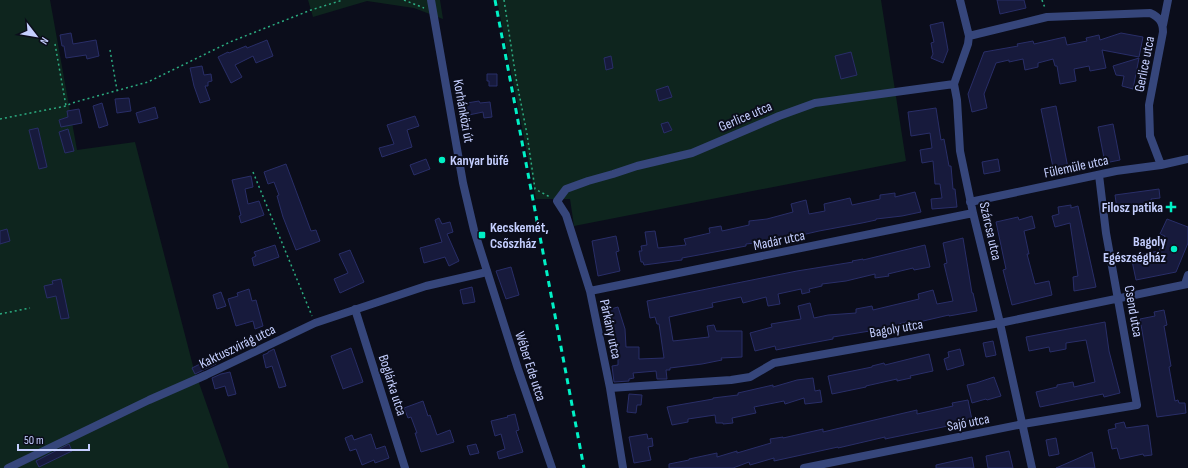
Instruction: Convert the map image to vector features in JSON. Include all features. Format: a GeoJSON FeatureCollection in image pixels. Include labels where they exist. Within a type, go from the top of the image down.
{"type":"FeatureCollection","features":[{"type":"Feature","properties":{"kind":"street","name":"Korhánközi út"},"geometry":{"type":"LineString","coordinates":[[431,0],[463,183],[474,230],[487,272]]}},
{"type":"Feature","properties":{"kind":"street","name":"Szárcsa utca"},"geometry":{"type":"LineString","coordinates":[[960,0],[969,36],[968,44],[954,84],[957,100],[960,151],[970,202],[1000,323],[1032,468]]}},
{"type":"Feature","properties":{"kind":"street"},"geometry":{"type":"LineString","coordinates":[[1163,25],[1168,0]]}},
{"type":"Feature","properties":{"kind":"street","name":"Gerlice utca"},"geometry":{"type":"LineString","coordinates":[[969,36],[1047,16],[1150,13],[1156,15],[1163,25],[1164,32],[1149,105],[1150,136],[1161,165]]}},
{"type":"Feature","properties":{"kind":"street","name":"Gerlice utca"},"geometry":{"type":"LineString","coordinates":[[556,201],[566,189],[637,166],[692,154],[778,116],[815,103],[954,84]]}},
{"type":"Feature","properties":{"kind":"street","name":"Fülemüle utca"},"geometry":{"type":"LineString","coordinates":[[970,202],[1116,171],[1161,165],[1188,159]]}},
{"type":"Feature","properties":{"kind":"street","name":"Csend utca"},"geometry":{"type":"LineString","coordinates":[[1099,175],[1106,233],[1138,405]]}},
{"type":"Feature","properties":{"kind":"street","name":"Párkány utca"},"geometry":{"type":"LineString","coordinates":[[556,201],[566,215],[590,292],[610,388],[623,468]]}},
{"type":"Feature","properties":{"kind":"street","name":"Madár utca"},"geometry":{"type":"LineString","coordinates":[[590,292],[973,214]]}},
{"type":"Feature","properties":{"kind":"street","name":"Kaktuszvirág utca"},"geometry":{"type":"LineString","coordinates":[[8,468],[149,400],[206,375],[315,323],[426,286],[487,272]]}},
{"type":"Feature","properties":{"kind":"street","name":"Wéber Ede utca"},"geometry":{"type":"LineString","coordinates":[[487,272],[552,468]]}},
{"type":"Feature","properties":{"kind":"street"},"geometry":{"type":"LineString","coordinates":[[1186,284],[1188,275]]}},
{"type":"Feature","properties":{"kind":"street","name":"Bagoly utca"},"geometry":{"type":"LineString","coordinates":[[610,388],[730,380],[750,377],[774,363],[1000,323],[1186,284]]}},
{"type":"Feature","properties":{"kind":"street","name":"Boglárka utca"},"geometry":{"type":"LineString","coordinates":[[355,309],[405,468]]}},
{"type":"Feature","properties":{"kind":"street","name":"Sajó utca"},"geometry":{"type":"LineString","coordinates":[[804,468],[1023,424],[1138,405]]}},
{"type":"Feature","properties":{"kind":"path"},"geometry":{"type":"LineString","coordinates":[[0,119],[66,106],[148,82],[230,42],[311,10],[343,0]]}},
{"type":"Feature","properties":{"kind":"path"},"geometry":{"type":"LineString","coordinates":[[404,0],[433,12]]}},
{"type":"Feature","properties":{"kind":"path"},"geometry":{"type":"LineString","coordinates":[[504,0],[535,189],[556,201]]}},
{"type":"Feature","properties":{"kind":"path"},"geometry":{"type":"LineString","coordinates":[[55,44],[66,106]]}},
{"type":"Feature","properties":{"kind":"path"},"geometry":{"type":"LineString","coordinates":[[110,50],[117,90]]}},
{"type":"Feature","properties":{"kind":"path"},"geometry":{"type":"LineString","coordinates":[[253,172],[315,323]]}},
{"type":"Feature","properties":{"kind":"path"},"geometry":{"type":"LineString","coordinates":[[0,314],[30,308]]}},
{"type":"Feature","properties":{"kind":"green space"},"geometry":{"type":"Polygon","coordinates":[[[0,0],[50,0],[77,150],[135,142],[193,366],[229,468],[0,468],[0,0]]]}},
{"type":"Feature","properties":{"kind":"green space"},"geometry":{"type":"Polygon","coordinates":[[[308,0],[440,0],[443,19],[414,8],[367,1],[313,17],[308,0]]]}},
{"type":"Feature","properties":{"kind":"green space"},"geometry":{"type":"Polygon","coordinates":[[[497,0],[881,0],[906,161],[574,226],[570,199],[536,199],[497,0]]]}},
{"type":"Feature","properties":{"kind":"building"},"geometry":{"type":"Polygon","coordinates":[[[997,0],[1024,0],[1026,8],[1000,14],[997,0]]]}},
{"type":"Feature","properties":{"kind":"building"},"geometry":{"type":"Polygon","coordinates":[[[943,22],[948,50],[943,63],[931,58],[933,54],[931,43],[934,42],[930,25],[943,22]]]}},
{"type":"Feature","properties":{"kind":"building"},"geometry":{"type":"Polygon","coordinates":[[[71,33],[73,44],[96,40],[99,56],[87,59],[86,55],[66,58],[60,35],[71,33]]]}},
{"type":"Feature","properties":{"kind":"building"},"geometry":{"type":"Polygon","coordinates":[[[1121,33],[1143,37],[1139,57],[1102,50],[1106,68],[1090,71],[1089,66],[1074,69],[1076,81],[1060,84],[1057,66],[1055,66],[1053,59],[1038,63],[1038,67],[1025,70],[1023,59],[996,63],[984,94],[987,108],[972,112],[968,94],[984,52],[1018,46],[1017,44],[1033,41],[1034,44],[1065,37],[1067,45],[1087,41],[1086,38],[1099,35],[1100,40],[1121,33]]]}},
{"type":"Feature","properties":{"kind":"building"},"geometry":{"type":"Polygon","coordinates":[[[267,40],[273,56],[256,63],[253,56],[235,65],[242,77],[231,83],[218,57],[228,52],[229,53],[246,46],[247,48],[267,40]]]}},
{"type":"Feature","properties":{"kind":"building"},"geometry":{"type":"Polygon","coordinates":[[[851,52],[857,75],[841,79],[835,56],[851,52]]]}},
{"type":"Feature","properties":{"kind":"building"},"geometry":{"type":"Polygon","coordinates":[[[611,56],[613,68],[606,70],[604,58],[611,56]]]}},
{"type":"Feature","properties":{"kind":"building"},"geometry":{"type":"Polygon","coordinates":[[[1139,58],[1133,89],[1122,86],[1124,76],[1116,75],[1113,66],[1139,58]]]}},
{"type":"Feature","properties":{"kind":"building"},"geometry":{"type":"Polygon","coordinates":[[[202,66],[204,75],[211,74],[212,81],[208,82],[208,86],[205,86],[210,100],[200,103],[190,68],[202,66]]]}},
{"type":"Feature","properties":{"kind":"building"},"geometry":{"type":"Polygon","coordinates":[[[487,74],[497,74],[497,86],[489,86],[487,74]]]}},
{"type":"Feature","properties":{"kind":"building"},"geometry":{"type":"Polygon","coordinates":[[[668,86],[672,97],[659,101],[656,90],[668,86]]]}},
{"type":"Feature","properties":{"kind":"building"},"geometry":{"type":"Polygon","coordinates":[[[129,98],[131,111],[117,113],[115,99],[129,98]]]}},
{"type":"Feature","properties":{"kind":"building"},"geometry":{"type":"Polygon","coordinates":[[[479,101],[480,103],[490,102],[492,117],[484,118],[483,112],[464,116],[461,104],[479,101]]]}},
{"type":"Feature","properties":{"kind":"building"},"geometry":{"type":"Polygon","coordinates":[[[102,103],[108,125],[99,128],[93,106],[102,103]]]}},
{"type":"Feature","properties":{"kind":"building"},"geometry":{"type":"Polygon","coordinates":[[[1056,106],[1068,168],[1054,172],[1041,109],[1056,106]]]}},
{"type":"Feature","properties":{"kind":"building"},"geometry":{"type":"Polygon","coordinates":[[[155,107],[158,118],[139,123],[136,113],[155,107]]]}},
{"type":"Feature","properties":{"kind":"building"},"geometry":{"type":"Polygon","coordinates":[[[936,108],[941,140],[944,139],[949,166],[951,166],[953,189],[955,189],[957,207],[932,209],[931,199],[942,198],[940,184],[935,184],[933,161],[922,163],[920,150],[932,148],[930,133],[911,136],[908,112],[936,108]]]}},
{"type":"Feature","properties":{"kind":"building"},"geometry":{"type":"Polygon","coordinates":[[[79,109],[82,123],[61,127],[59,120],[68,117],[67,111],[79,109]]]}},
{"type":"Feature","properties":{"kind":"building"},"geometry":{"type":"Polygon","coordinates":[[[415,116],[419,126],[407,130],[412,147],[382,157],[379,148],[394,144],[387,125],[415,116]]]}},
{"type":"Feature","properties":{"kind":"building"},"geometry":{"type":"Polygon","coordinates":[[[668,122],[672,130],[664,133],[661,124],[668,122]]]}},
{"type":"Feature","properties":{"kind":"building"},"geometry":{"type":"Polygon","coordinates":[[[1113,124],[1120,160],[1105,163],[1098,127],[1113,124]]]}},
{"type":"Feature","properties":{"kind":"building"},"geometry":{"type":"Polygon","coordinates":[[[38,128],[47,167],[39,169],[29,130],[38,128]]]}},
{"type":"Feature","properties":{"kind":"building"},"geometry":{"type":"Polygon","coordinates":[[[68,129],[74,151],[65,153],[59,132],[68,129]]]}},
{"type":"Feature","properties":{"kind":"building"},"geometry":{"type":"Polygon","coordinates":[[[426,159],[430,169],[414,175],[410,165],[426,159]]]}},
{"type":"Feature","properties":{"kind":"building"},"geometry":{"type":"Polygon","coordinates":[[[998,159],[1000,171],[984,174],[982,162],[998,159]]]}},
{"type":"Feature","properties":{"kind":"building"},"geometry":{"type":"Polygon","coordinates":[[[286,164],[311,231],[316,230],[320,241],[296,250],[283,217],[277,196],[279,195],[274,182],[268,184],[264,172],[286,164]]]}},
{"type":"Feature","properties":{"kind":"building"},"geometry":{"type":"Polygon","coordinates":[[[251,176],[253,187],[245,189],[248,204],[259,201],[264,215],[241,223],[239,216],[241,215],[232,180],[251,176]]]}},
{"type":"Feature","properties":{"kind":"building"},"geometry":{"type":"Polygon","coordinates":[[[1159,189],[1160,198],[1151,199],[1152,204],[1117,209],[1115,195],[1159,189]]]}},
{"type":"Feature","properties":{"kind":"building"},"geometry":{"type":"Polygon","coordinates":[[[915,192],[921,212],[876,219],[773,241],[746,244],[746,246],[682,258],[682,260],[644,265],[643,262],[641,262],[639,251],[642,251],[641,246],[647,245],[645,232],[655,231],[658,248],[686,245],[684,239],[710,233],[709,228],[721,226],[722,231],[749,225],[749,221],[767,219],[793,212],[791,204],[806,200],[809,214],[825,211],[824,204],[850,198],[852,205],[880,199],[880,195],[895,193],[895,197],[915,192]]]}},
{"type":"Feature","properties":{"kind":"building"},"geometry":{"type":"Polygon","coordinates":[[[1071,205],[1071,208],[1078,206],[1096,287],[1074,291],[1073,277],[1078,276],[1070,223],[1055,227],[1052,216],[1059,214],[1058,207],[1071,205]]]}},
{"type":"Feature","properties":{"kind":"building"},"geometry":{"type":"Polygon","coordinates":[[[1032,216],[1035,228],[1024,231],[1029,254],[1027,254],[1035,284],[1049,281],[1052,295],[1012,305],[1003,270],[1006,269],[996,222],[1018,217],[1019,220],[1032,216]]]}},
{"type":"Feature","properties":{"kind":"building"},"geometry":{"type":"Polygon","coordinates":[[[439,218],[442,224],[450,222],[453,232],[447,234],[459,261],[449,266],[445,257],[424,263],[420,248],[442,242],[435,220],[439,218]]]}},
{"type":"Feature","properties":{"kind":"building","name":"Bagoly Egészségház"},"geometry":{"type":"Polygon","coordinates":[[[1167,219],[1188,227],[1188,243],[1176,272],[1136,280],[1131,256],[1159,251],[1165,236],[1160,234],[1167,219]]]}},
{"type":"Feature","properties":{"kind":"building"},"geometry":{"type":"Polygon","coordinates":[[[7,229],[10,241],[0,244],[0,231],[7,229]]]}},
{"type":"Feature","properties":{"kind":"building"},"geometry":{"type":"Polygon","coordinates":[[[616,236],[619,251],[616,252],[620,271],[598,276],[592,241],[616,236]]]}},
{"type":"Feature","properties":{"kind":"building"},"geometry":{"type":"Polygon","coordinates":[[[963,238],[972,293],[977,311],[949,315],[906,325],[906,322],[882,329],[833,337],[833,339],[776,350],[775,346],[755,351],[750,333],[772,327],[771,324],[801,319],[798,306],[810,303],[814,318],[828,315],[856,313],[856,309],[872,306],[873,310],[919,299],[918,294],[933,290],[937,304],[953,301],[944,264],[947,263],[943,243],[963,238]]]}},
{"type":"Feature","properties":{"kind":"building"},"geometry":{"type":"Polygon","coordinates":[[[275,245],[279,257],[254,266],[252,258],[256,256],[254,252],[275,245]]]}},
{"type":"Feature","properties":{"kind":"building"},"geometry":{"type":"Polygon","coordinates":[[[925,245],[930,267],[914,270],[913,268],[888,274],[889,276],[875,278],[875,274],[846,281],[822,284],[822,286],[809,289],[810,292],[802,294],[801,289],[778,294],[780,304],[768,306],[766,297],[743,303],[741,297],[712,303],[713,307],[669,317],[673,341],[709,337],[707,326],[714,325],[716,331],[742,331],[742,357],[721,358],[722,360],[670,368],[670,370],[666,370],[667,379],[657,379],[656,371],[633,373],[634,378],[629,379],[629,381],[614,382],[612,366],[618,365],[618,345],[612,346],[611,324],[608,325],[604,311],[618,307],[625,329],[626,347],[639,347],[639,359],[664,358],[659,324],[657,324],[655,317],[650,318],[647,301],[797,271],[863,260],[925,245]]]}},
{"type":"Feature","properties":{"kind":"building"},"geometry":{"type":"Polygon","coordinates":[[[350,250],[364,282],[340,293],[334,279],[348,273],[339,254],[350,250]]]}},
{"type":"Feature","properties":{"kind":"building"},"geometry":{"type":"Polygon","coordinates":[[[511,267],[519,295],[506,299],[496,271],[511,267]]]}},
{"type":"Feature","properties":{"kind":"building"},"geometry":{"type":"Polygon","coordinates":[[[61,279],[69,318],[61,319],[56,296],[47,298],[44,286],[53,284],[52,281],[61,279]]]}},
{"type":"Feature","properties":{"kind":"building"},"geometry":{"type":"Polygon","coordinates":[[[472,287],[475,302],[463,304],[460,290],[472,287]]]}},
{"type":"Feature","properties":{"kind":"building"},"geometry":{"type":"Polygon","coordinates":[[[249,289],[252,301],[256,300],[263,326],[255,329],[253,321],[236,326],[228,299],[238,296],[237,293],[249,289]]]}},
{"type":"Feature","properties":{"kind":"building"},"geometry":{"type":"Polygon","coordinates":[[[221,292],[226,306],[217,309],[213,295],[221,292]]]}},
{"type":"Feature","properties":{"kind":"building"},"geometry":{"type":"Polygon","coordinates":[[[1164,310],[1167,325],[1164,326],[1175,401],[1178,400],[1179,403],[1185,403],[1186,413],[1157,417],[1140,319],[1155,316],[1154,312],[1164,310]]]}},
{"type":"Feature","properties":{"kind":"building"},"geometry":{"type":"Polygon","coordinates":[[[1105,322],[1109,351],[1120,393],[1104,397],[1103,394],[1040,407],[1036,392],[1057,387],[1057,385],[1073,382],[1074,387],[1095,382],[1086,340],[1066,343],[1066,349],[1050,352],[1049,347],[1029,351],[1026,337],[1105,322]]]}},
{"type":"Feature","properties":{"kind":"building"},"geometry":{"type":"Polygon","coordinates":[[[993,341],[996,355],[986,357],[983,343],[993,341]]]}},
{"type":"Feature","properties":{"kind":"building"},"geometry":{"type":"Polygon","coordinates":[[[351,348],[363,382],[343,389],[331,356],[351,348]]]}},
{"type":"Feature","properties":{"kind":"building"},"geometry":{"type":"Polygon","coordinates":[[[274,349],[286,386],[279,388],[272,366],[266,368],[263,355],[274,349]]]}},
{"type":"Feature","properties":{"kind":"building"},"geometry":{"type":"Polygon","coordinates":[[[960,349],[964,365],[947,370],[944,359],[949,357],[948,352],[960,349]]]}},
{"type":"Feature","properties":{"kind":"building"},"geometry":{"type":"Polygon","coordinates":[[[929,354],[933,371],[910,376],[911,378],[897,381],[897,379],[832,394],[828,376],[884,363],[885,365],[929,354]]]}},
{"type":"Feature","properties":{"kind":"building"},"geometry":{"type":"Polygon","coordinates":[[[212,358],[216,364],[195,374],[192,368],[212,358]]]}},
{"type":"Feature","properties":{"kind":"building"},"geometry":{"type":"Polygon","coordinates":[[[230,372],[236,394],[228,396],[225,386],[215,389],[212,378],[230,372]]]}},
{"type":"Feature","properties":{"kind":"building"},"geometry":{"type":"Polygon","coordinates":[[[994,377],[1001,396],[972,403],[967,385],[994,377]]]}},
{"type":"Feature","properties":{"kind":"building"},"geometry":{"type":"Polygon","coordinates":[[[813,378],[815,391],[820,390],[822,402],[805,404],[804,398],[785,404],[784,401],[754,407],[756,413],[732,418],[733,423],[716,423],[715,415],[688,419],[688,422],[672,425],[667,407],[713,398],[738,395],[738,393],[773,385],[773,387],[797,380],[813,378]]]}},
{"type":"Feature","properties":{"kind":"building"},"geometry":{"type":"Polygon","coordinates":[[[629,394],[642,395],[641,405],[637,405],[636,413],[627,412],[629,394]]]}},
{"type":"Feature","properties":{"kind":"building"},"geometry":{"type":"Polygon","coordinates":[[[968,400],[972,420],[943,427],[885,439],[885,437],[774,461],[774,458],[750,465],[749,462],[733,468],[669,468],[669,464],[689,459],[717,453],[717,457],[737,451],[737,453],[771,443],[770,439],[783,438],[823,429],[823,432],[917,410],[917,414],[953,406],[952,403],[968,400]]]}},
{"type":"Feature","properties":{"kind":"building"},"geometry":{"type":"Polygon","coordinates":[[[423,401],[437,435],[450,430],[454,442],[421,452],[415,433],[417,433],[411,417],[408,418],[404,408],[423,401]]]}},
{"type":"Feature","properties":{"kind":"building"},"geometry":{"type":"Polygon","coordinates":[[[515,414],[519,430],[516,431],[523,452],[499,459],[497,452],[505,449],[501,434],[495,436],[491,421],[515,414]]]}},
{"type":"Feature","properties":{"kind":"building"},"geometry":{"type":"Polygon","coordinates":[[[1124,422],[1126,428],[1148,425],[1152,455],[1144,456],[1143,454],[1120,459],[1117,448],[1112,449],[1108,430],[1116,428],[1115,424],[1124,422]]]}},
{"type":"Feature","properties":{"kind":"building"},"geometry":{"type":"Polygon","coordinates":[[[371,434],[376,449],[385,446],[389,458],[375,463],[374,460],[362,465],[356,449],[350,451],[345,438],[352,435],[354,440],[371,434]]]}},
{"type":"Feature","properties":{"kind":"building"},"geometry":{"type":"Polygon","coordinates":[[[647,434],[648,439],[652,438],[653,446],[648,447],[651,460],[634,463],[629,437],[647,434]]]}},
{"type":"Feature","properties":{"kind":"building"},"geometry":{"type":"Polygon","coordinates":[[[1056,438],[1059,454],[1049,456],[1046,440],[1056,438]]]}},
{"type":"Feature","properties":{"kind":"building"},"geometry":{"type":"Polygon","coordinates":[[[69,444],[72,451],[39,467],[36,461],[69,444]]]}},
{"type":"Feature","properties":{"kind":"building"},"geometry":{"type":"Polygon","coordinates":[[[476,444],[479,453],[470,455],[467,446],[476,444]]]}},
{"type":"Feature","properties":{"kind":"building"},"geometry":{"type":"Polygon","coordinates":[[[1009,451],[1013,468],[988,468],[986,456],[1009,451]]]}},
{"type":"Feature","properties":{"kind":"building"},"geometry":{"type":"Polygon","coordinates":[[[1092,452],[1095,468],[1056,468],[1079,458],[1092,452]]]}},
{"type":"Feature","properties":{"kind":"building"},"geometry":{"type":"Polygon","coordinates":[[[972,457],[974,468],[936,468],[936,465],[972,457]]]}},
{"type":"Feature","properties":{"kind":"railway"},"geometry":{"type":"LineString","coordinates":[[495,0],[584,468]]}},
{"type":"Feature","properties":{"kind":"place","name":"Kanyar büfé"},"geometry":{"type":"Point","coordinates":[442,160]}},
{"type":"Feature","properties":{"kind":"place","name":"Filosz patika"},"geometry":{"type":"Point","coordinates":[1171,207]}},
{"type":"Feature","properties":{"kind":"place","name":"Kecskemét, Csőszház"},"geometry":{"type":"Point","coordinates":[482,235]}},
{"type":"Feature","properties":{"kind":"place","name":"Bagoly Egészségház"},"geometry":{"type":"Point","coordinates":[1174,249]}}]}
